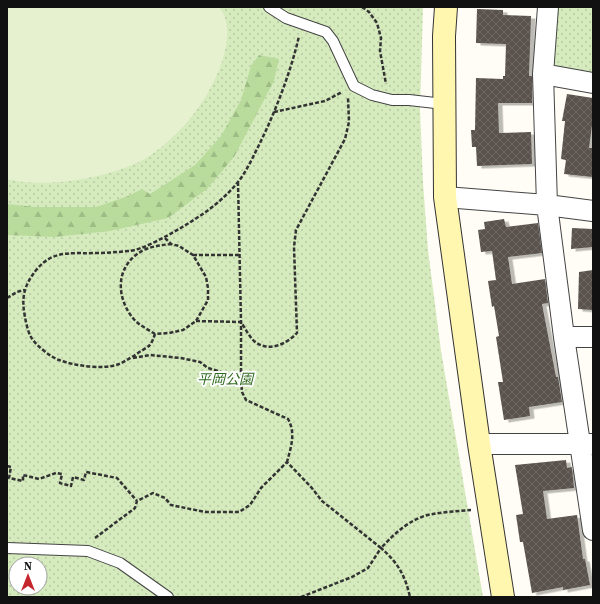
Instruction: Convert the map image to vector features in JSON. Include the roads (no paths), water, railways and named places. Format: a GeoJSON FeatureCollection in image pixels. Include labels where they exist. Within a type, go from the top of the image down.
{"type":"FeatureCollection","features":[{"type":"Feature","properties":{"kind":"street"},"geometry":{"type":"LineString","coordinates":[[446,7],[444,36],[445,197],[479,444],[503,597]]}},
{"type":"Feature","properties":{"kind":"street"},"geometry":{"type":"LineString","coordinates":[[548,7],[543,74],[547,205],[564,337],[587,444],[593,530]]}},
{"type":"Feature","properties":{"kind":"street"},"geometry":{"type":"LineString","coordinates":[[543,74],[593,83]]}},
{"type":"Feature","properties":{"kind":"street"},"geometry":{"type":"LineString","coordinates":[[445,197],[547,205],[593,211]]}},
{"type":"Feature","properties":{"kind":"street"},"geometry":{"type":"LineString","coordinates":[[564,337],[593,337]]}},
{"type":"Feature","properties":{"kind":"street"},"geometry":{"type":"LineString","coordinates":[[479,444],[587,444]]}},
{"type":"Feature","properties":{"kind":"lane"},"geometry":{"type":"LineString","coordinates":[[269,7],[286,18],[326,32],[333,41],[351,88],[392,100],[409,100],[444,104]]}},
{"type":"Feature","properties":{"kind":"lane"},"geometry":{"type":"LineString","coordinates":[[7,548],[88,551],[120,563],[168,597]]}},
{"type":"Feature","properties":{"kind":"park label","name":"平岡公園"},"geometry":{"type":"Point","coordinates":[225,379]}}]}
